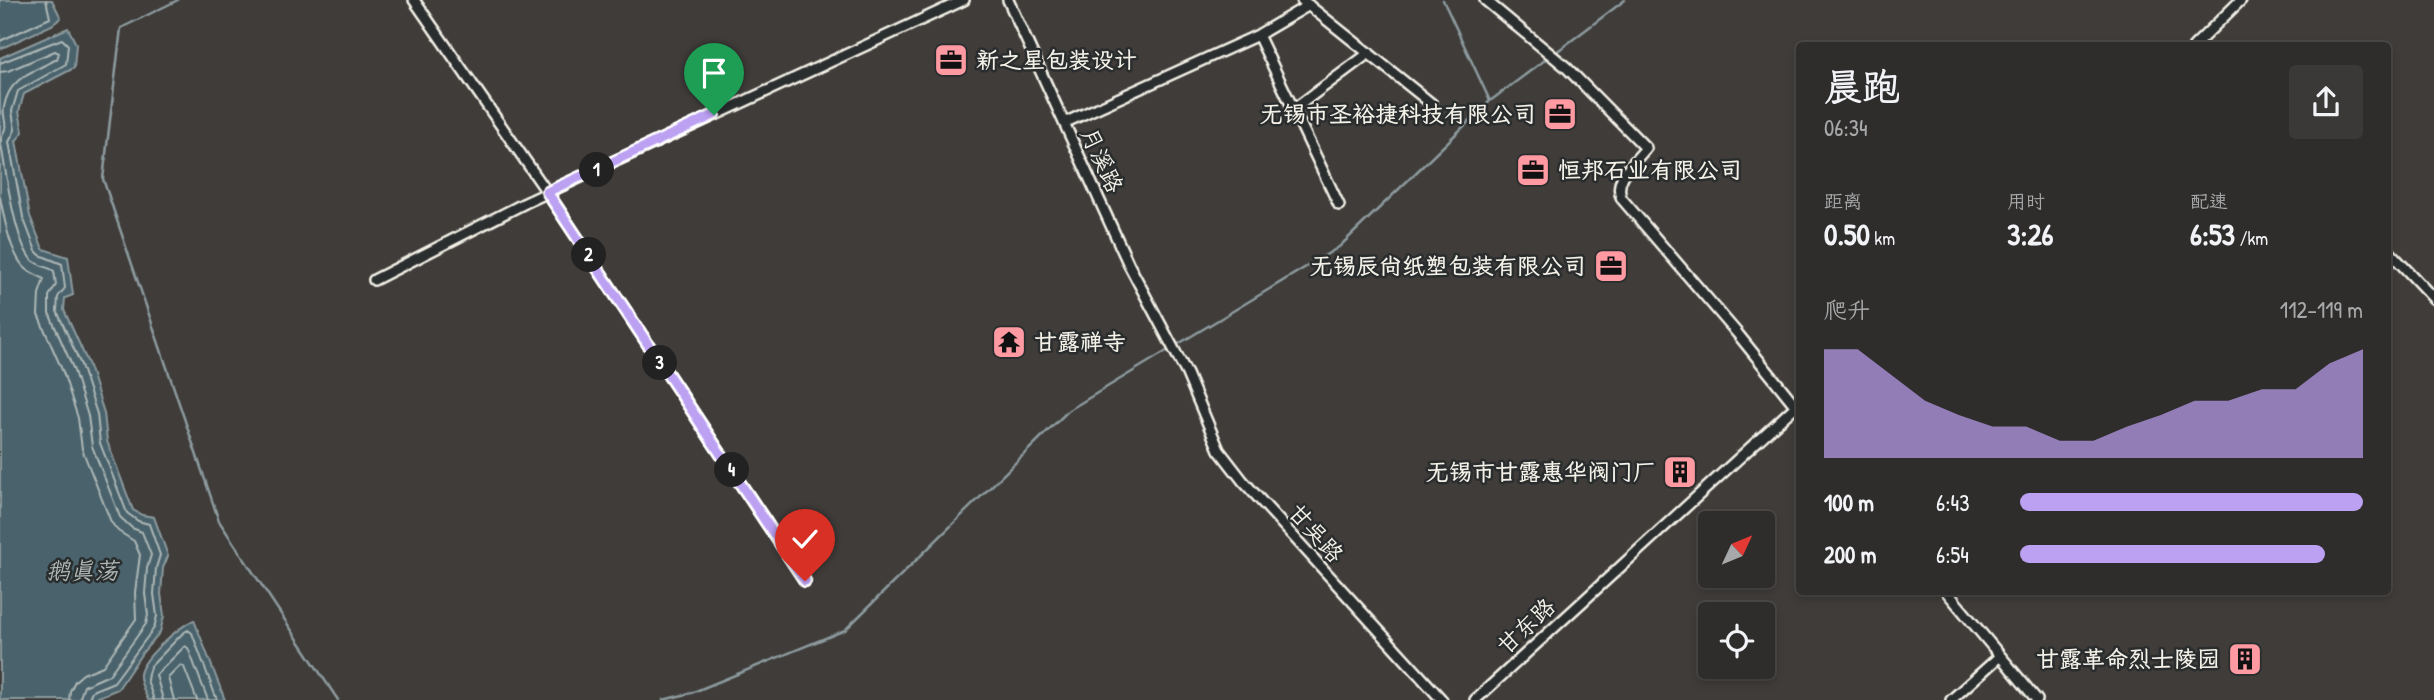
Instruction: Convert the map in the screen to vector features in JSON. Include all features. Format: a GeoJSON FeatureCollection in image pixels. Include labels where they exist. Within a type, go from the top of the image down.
{"type":"FeatureCollection","features":[{"type":"Feature","properties":{"kind":"street"},"geometry":{"type":"LineString","coordinates":[[414,0],[547,192],[805,581]]}},
{"type":"Feature","properties":{"kind":"street"},"geometry":{"type":"LineString","coordinates":[[374,280],[547,192],[964,0]]}},
{"type":"Feature","properties":{"kind":"street","name":"月溪路"},"geometry":{"type":"LineString","coordinates":[[1008,0],[1129,265],[1187,374]]}},
{"type":"Feature","properties":{"kind":"street"},"geometry":{"type":"LineString","coordinates":[[1485,0],[1566,67],[1646,148],[1620,181],[1618,191],[1622,199],[1796,405]]}},
{"type":"Feature","properties":{"kind":"street"},"geometry":{"type":"LineString","coordinates":[[2198,42],[2241,0]]}},
{"type":"Feature","properties":{"kind":"street"},"geometry":{"type":"LineString","coordinates":[[1064,123],[1258,35],[1306,3],[1432,104]]}},
{"type":"Feature","properties":{"kind":"street"},"geometry":{"type":"LineString","coordinates":[[1258,35],[1339,205]]}},
{"type":"Feature","properties":{"kind":"street"},"geometry":{"type":"LineString","coordinates":[[1294,109],[1369,53]]}},
{"type":"Feature","properties":{"kind":"street"},"geometry":{"type":"LineString","coordinates":[[2391,253],[2434,299]]}},
{"type":"Feature","properties":{"kind":"street","name":"甘吴路"},"geometry":{"type":"LineString","coordinates":[[1187,374],[1219,450],[1243,481],[1442,700]]}},
{"type":"Feature","properties":{"kind":"street","name":"甘东路"},"geometry":{"type":"LineString","coordinates":[[1475,700],[1796,409]]}},
{"type":"Feature","properties":{"kind":"street"},"geometry":{"type":"LineString","coordinates":[[1950,595],[2038,700]]}},
{"type":"Feature","properties":{"kind":"street"},"geometry":{"type":"LineString","coordinates":[[1951,700],[2000,656]]}},
{"type":"Feature","properties":{"kind":"water"},"geometry":{"type":"Polygon","coordinates":[[[0,0],[52,0],[61,18],[52,25],[0,49],[0,0]]]}},
{"type":"Feature","properties":{"kind":"water","name":"鹅真荡"},"geometry":{"type":"Polygon","coordinates":[[[68,28],[76,44],[74,68],[24,94],[19,111],[23,132],[16,141],[30,216],[43,249],[68,257],[73,295],[65,298],[64,310],[88,363],[104,413],[107,441],[133,510],[154,517],[168,556],[163,568],[161,594],[164,616],[160,632],[118,689],[91,700],[0,700],[0,58],[68,28]]]}},
{"type":"Feature","properties":{"kind":"water"},"geometry":{"type":"Polygon","coordinates":[[[194,620],[225,700],[148,700],[140,681],[143,667],[162,643],[194,620]]]}},
{"type":"Feature","properties":{"kind":"waterway"},"geometry":{"type":"LineString","coordinates":[[178,0],[121,28],[103,179],[219,521],[338,700]]}},
{"type":"Feature","properties":{"kind":"waterway"},"geometry":{"type":"LineString","coordinates":[[1443,0],[1490,101]]}},
{"type":"Feature","properties":{"kind":"waterway"},"geometry":{"type":"LineString","coordinates":[[1555,53],[1625,0]]}},
{"type":"Feature","properties":{"kind":"waterway"},"geometry":{"type":"LineString","coordinates":[[663,700],[691,693],[845,630],[1069,410],[1339,247],[1490,101],[1549,57]]}},
{"type":"Feature","properties":{"kind":"place","name":"新之星包装设计"},"geometry":{"type":"Point","coordinates":[951,60]}},
{"type":"Feature","properties":{"kind":"place","name":"无锡市圣裕捷科技有限公司"},"geometry":{"type":"Point","coordinates":[1560,114]}},
{"type":"Feature","properties":{"kind":"place","name":"恒邦石业有限公司"},"geometry":{"type":"Point","coordinates":[1533,170]}},
{"type":"Feature","properties":{"kind":"place","name":"无锡辰尚纸塑包装有限公司"},"geometry":{"type":"Point","coordinates":[1611,266]}},
{"type":"Feature","properties":{"kind":"place","name":"甘露禅寺"},"geometry":{"type":"Point","coordinates":[1009,342]}},
{"type":"Feature","properties":{"kind":"place","name":"无锡市甘露惠华阀门厂"},"geometry":{"type":"Point","coordinates":[1680,472]}},
{"type":"Feature","properties":{"kind":"place","name":"甘露革命烈士陵园"},"geometry":{"type":"Point","coordinates":[2245,659]}},
{"type":"Feature","properties":{"kind":"route"},"geometry":{"type":"LineString","coordinates":[[714,115],[547,192],[805,581]]}}]}
